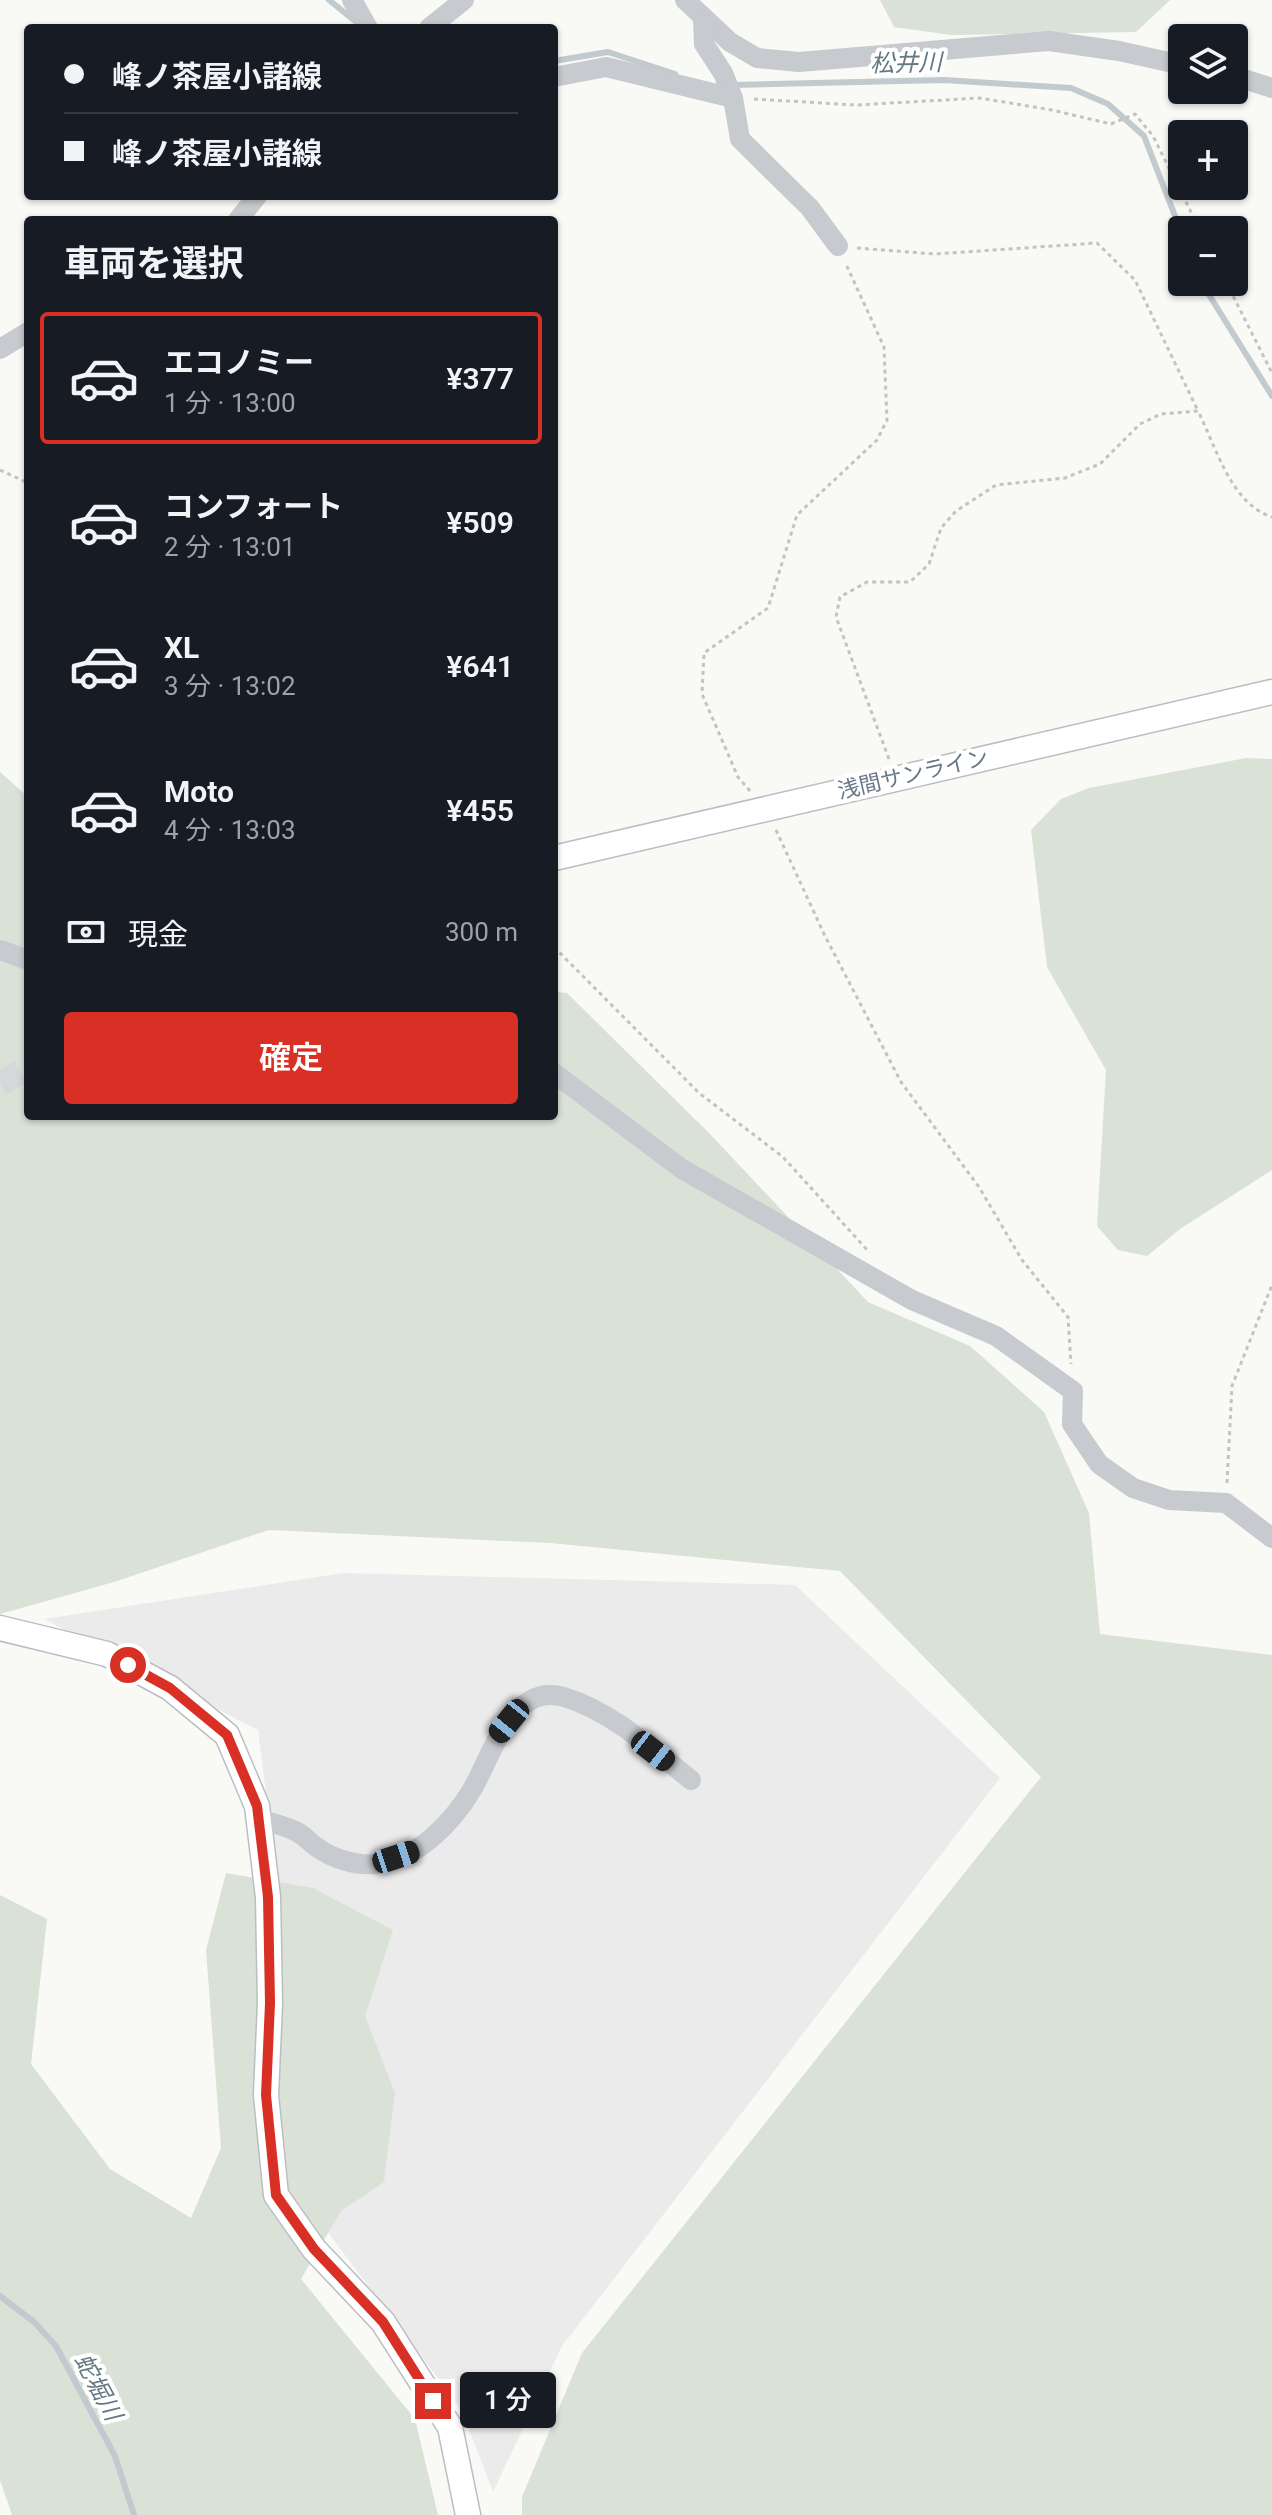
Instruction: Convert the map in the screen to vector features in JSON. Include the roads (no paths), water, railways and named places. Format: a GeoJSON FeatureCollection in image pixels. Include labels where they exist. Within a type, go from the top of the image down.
{"type":"FeatureCollection","features":[{"type":"Feature","properties":{"kind":"main road","name":"浅間サンライン"},"geometry":{"type":"LineString","coordinates":[[558,857],[1272,692]]}},
{"type":"Feature","properties":{"kind":"main road"},"geometry":{"type":"LineString","coordinates":[[0,1628],[107,1654],[170,1688],[227,1735],[257,1806],[268,1897],[270,2003],[266,2095],[276,2195],[314,2249],[383,2322],[450,2427],[468,2515]]}},
{"type":"Feature","properties":{"kind":"street"},"geometry":{"type":"LineString","coordinates":[[352,0],[366,24]]}},
{"type":"Feature","properties":{"kind":"street"},"geometry":{"type":"LineString","coordinates":[[434,24],[464,0]]}},
{"type":"Feature","properties":{"kind":"street"},"geometry":{"type":"LineString","coordinates":[[685,0],[730,42],[757,58],[799,62],[1049,41],[1168,62]]}},
{"type":"Feature","properties":{"kind":"street"},"geometry":{"type":"LineString","coordinates":[[703,18],[704,44],[723,73],[733,98],[740,139],[810,208],[838,246]]}},
{"type":"Feature","properties":{"kind":"street"},"geometry":{"type":"LineString","coordinates":[[558,76],[606,67],[733,98]]}},
{"type":"Feature","properties":{"kind":"street"},"geometry":{"type":"LineString","coordinates":[[1248,80],[1272,88]]}},
{"type":"Feature","properties":{"kind":"street"},"geometry":{"type":"LineString","coordinates":[[241,216],[254,200]]}},
{"type":"Feature","properties":{"kind":"street"},"geometry":{"type":"LineString","coordinates":[[0,349],[24,334]]}},
{"type":"Feature","properties":{"kind":"street"},"geometry":{"type":"LineString","coordinates":[[0,950],[24,959]]}},
{"type":"Feature","properties":{"kind":"street"},"geometry":{"type":"LineString","coordinates":[[558,1076],[682,1169],[912,1300],[996,1336],[1073,1391],[1072,1424],[1099,1464],[1133,1488],[1169,1500],[1226,1503],[1272,1538]]}},
{"type":"Feature","properties":{"kind":"street"},"geometry":{"type":"LineString","coordinates":[[259,1819],[298,1833],[319,1850],[353,1863],[377,1864],[415,1851],[437,1834],[473,1789],[498,1735],[521,1706],[551,1696],[588,1706],[615,1721],[691,1780]]}},
{"type":"Feature","properties":{"kind":"waterway","name":"松井川"},"geometry":{"type":"LineString","coordinates":[[329,0],[355,21]]}},
{"type":"Feature","properties":{"kind":"waterway","name":"松井川"},"geometry":{"type":"LineString","coordinates":[[558,60],[608,52],[675,74]]}},
{"type":"Feature","properties":{"kind":"waterway","name":"松井川"},"geometry":{"type":"LineString","coordinates":[[733,85],[944,80],[1071,88],[1108,104],[1144,136],[1175,216]]}},
{"type":"Feature","properties":{"kind":"waterway","name":"松井川"},"geometry":{"type":"LineString","coordinates":[[1210,296],[1272,396]]}},
{"type":"Feature","properties":{"kind":"waterway","name":"蛇堀川"},"geometry":{"type":"LineString","coordinates":[[0,2296],[34,2322],[56,2346],[115,2456],[134,2515]]}},
{"type":"Feature","properties":{"kind":"tunnel"},"geometry":{"type":"LineString","coordinates":[[0,1084],[24,1069]]}}]}
